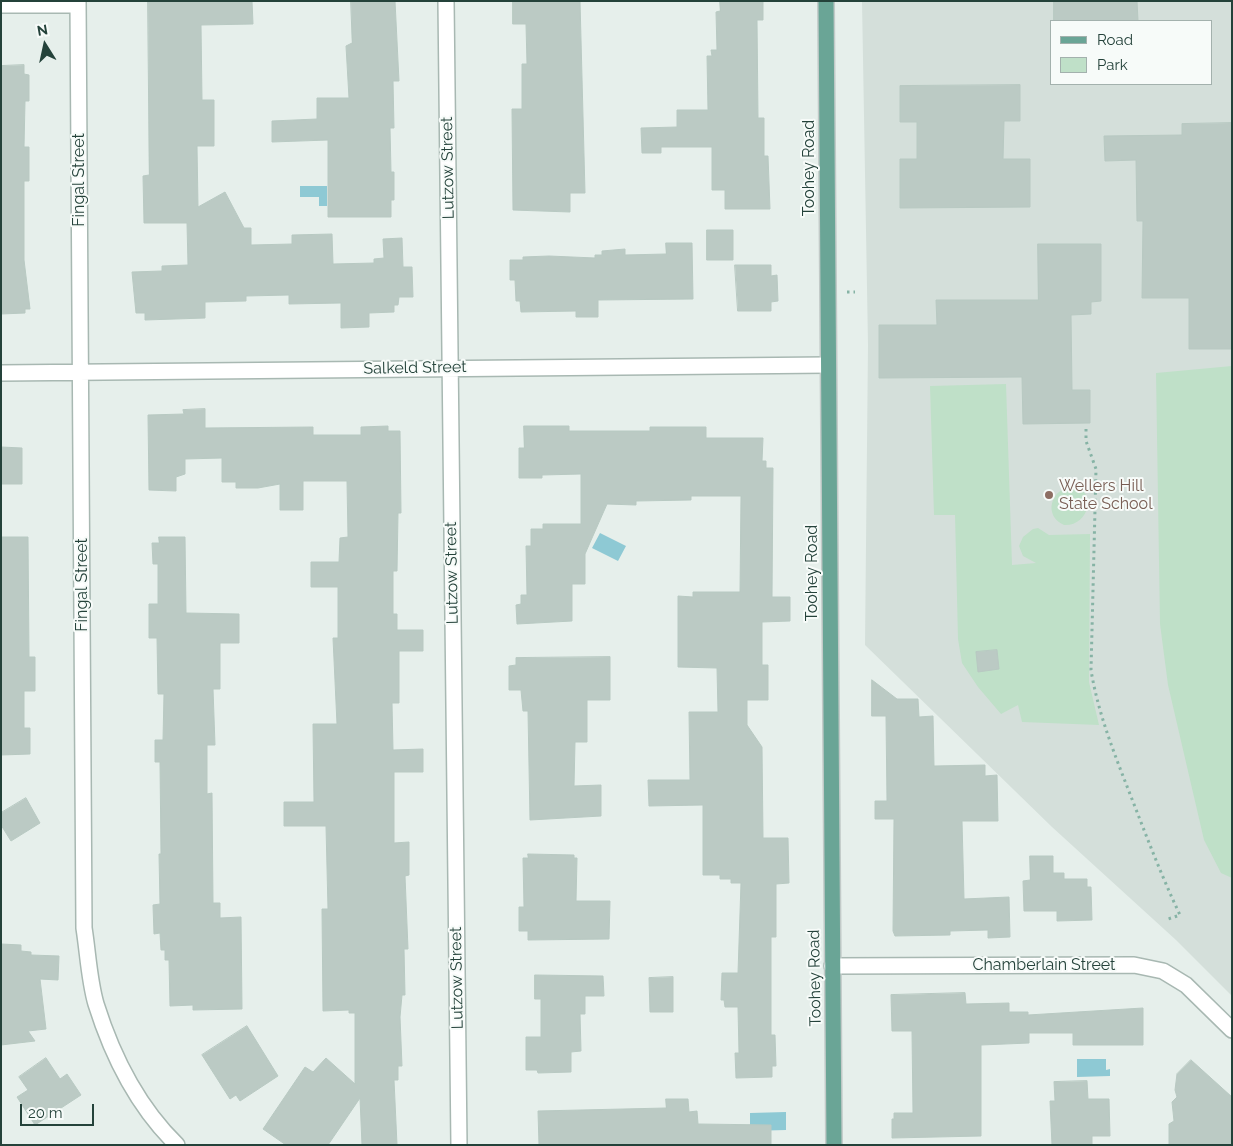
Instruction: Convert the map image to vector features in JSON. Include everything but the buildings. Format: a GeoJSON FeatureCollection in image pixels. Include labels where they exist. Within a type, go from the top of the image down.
{"type":"FeatureCollection","features":[{"type":"Feature","properties":{"kind":"main road","name":"Toohey Road"},"geometry":{"type":"LineString","coordinates":[[826,1],[834,1145]]}},
{"type":"Feature","properties":{"kind":"street","name":"Lutzow Street"},"geometry":{"type":"LineString","coordinates":[[446,1],[459,1145]]}},
{"type":"Feature","properties":{"kind":"street"},"geometry":{"type":"LineString","coordinates":[[1,5],[78,3]]}},
{"type":"Feature","properties":{"kind":"street","name":"Fingal Street"},"geometry":{"type":"LineString","coordinates":[[78,3],[84,928],[96,1002],[122,1070],[162,1130],[177,1145]]}},
{"type":"Feature","properties":{"kind":"street","name":"Salkeld Street"},"geometry":{"type":"LineString","coordinates":[[1,373],[828,365]]}},
{"type":"Feature","properties":{"kind":"street","name":"Chamberlain Street"},"geometry":{"type":"LineString","coordinates":[[832,966],[1134,965],[1163,971],[1186,985],[1232,1030]]}},
{"type":"Feature","properties":{"kind":"path"},"geometry":{"type":"LineString","coordinates":[[846,292],[856,292]]}},
{"type":"Feature","properties":{"kind":"path"},"geometry":{"type":"LineString","coordinates":[[1086,429],[1086,441],[1096,470],[1091,670],[1103,724],[1157,868],[1180,915],[1168,919]]}},
{"type":"Feature","properties":{"kind":"shaded area","name":"Wellers Hill State School"},"geometry":{"type":"Polygon","coordinates":[[[862,1],[1232,1],[1232,996],[1176,940],[1052,827],[865,645],[868,345],[862,1]]]}},
{"type":"Feature","properties":{"kind":"green space"},"geometry":{"type":"Polygon","coordinates":[[[1232,366],[1232,878],[1221,873],[1204,840],[1168,685],[1160,624],[1156,373],[1232,366]]]}},
{"type":"Feature","properties":{"kind":"green space"},"geometry":{"type":"Polygon","coordinates":[[[1006,384],[1012,565],[1036,563],[1023,556],[1019,546],[1023,537],[1033,529],[1038,528],[1049,535],[1090,534],[1089,682],[1099,725],[1022,722],[1018,705],[1001,714],[978,687],[962,663],[958,639],[955,515],[934,515],[930,386],[1006,384]]]}},
{"type":"Feature","properties":{"kind":"green space"},"geometry":{"type":"Polygon","coordinates":[[[1074,486],[1082,490],[1086,495],[1087,509],[1079,521],[1064,525],[1057,521],[1053,515],[1052,503],[1059,492],[1074,486]]]}},
{"type":"Feature","properties":{"kind":"water"},"geometry":{"type":"Polygon","coordinates":[[[300,186],[327,186],[327,206],[319,206],[319,197],[300,197],[300,186]]]}},
{"type":"Feature","properties":{"kind":"water"},"geometry":{"type":"Polygon","coordinates":[[[600,533],[626,546],[618,561],[592,548],[600,533]]]}},
{"type":"Feature","properties":{"kind":"water"},"geometry":{"type":"Polygon","coordinates":[[[1077,1059],[1106,1059],[1106,1070],[1110,1069],[1110,1076],[1077,1077],[1077,1059]]]}},
{"type":"Feature","properties":{"kind":"water"},"geometry":{"type":"Polygon","coordinates":[[[786,1112],[786,1130],[750,1131],[750,1113],[786,1112]]]}},
{"type":"Feature","properties":{"kind":"place","name":"Wellers Hill State School"},"geometry":{"type":"Point","coordinates":[1049,495]}}]}
